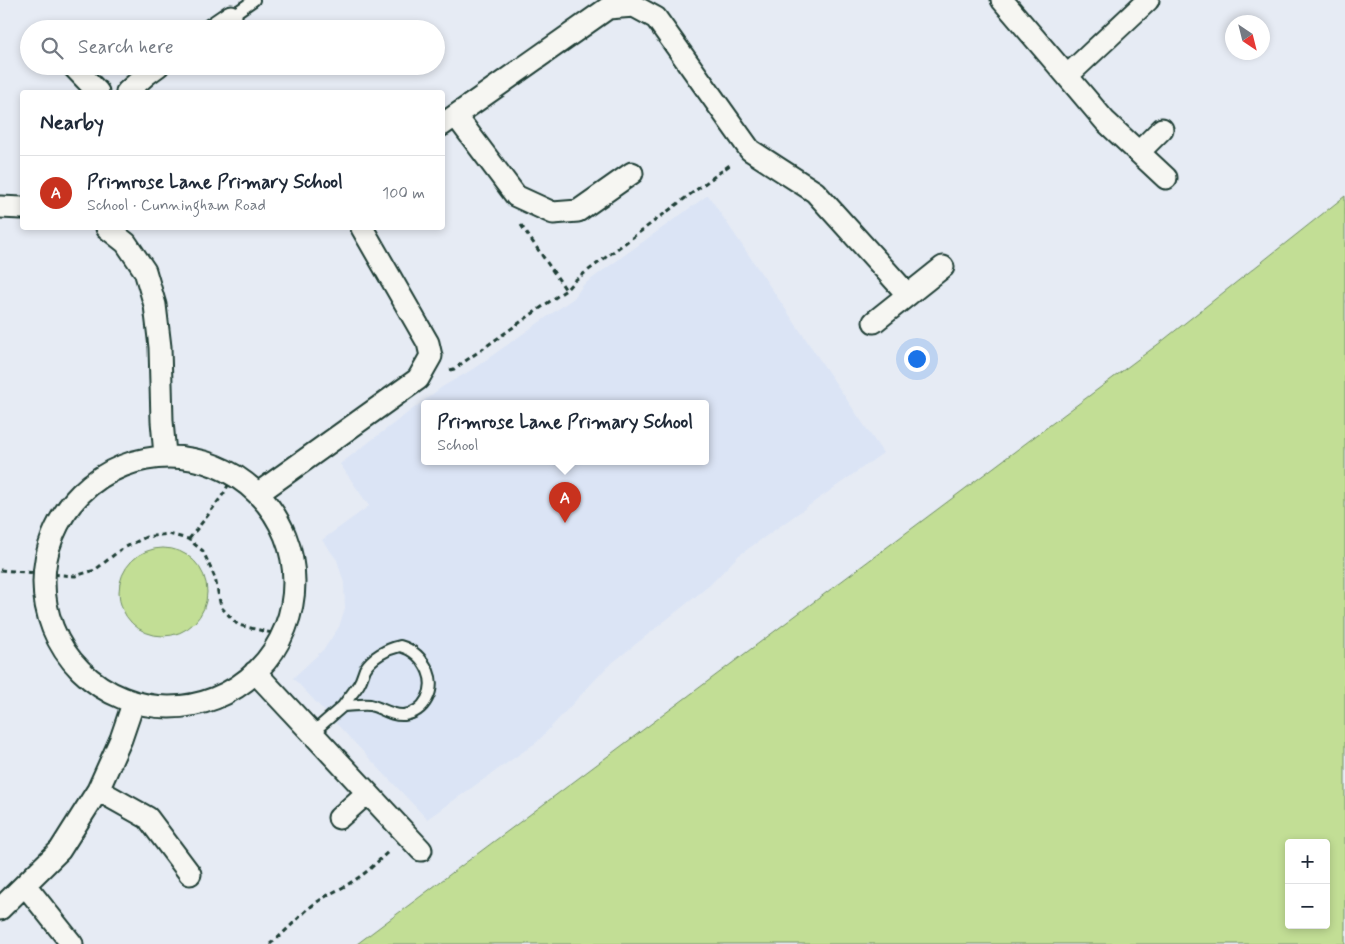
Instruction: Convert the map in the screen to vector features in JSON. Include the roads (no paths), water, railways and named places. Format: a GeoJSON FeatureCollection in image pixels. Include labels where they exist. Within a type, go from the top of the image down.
{"type":"FeatureCollection","features":[{"type":"Feature","properties":{"kind":"street"},"geometry":{"type":"LineString","coordinates":[[1002,0],[1104,121],[1166,178]]}},
{"type":"Feature","properties":{"kind":"street"},"geometry":{"type":"LineString","coordinates":[[1067,76],[1148,0]]}},
{"type":"Feature","properties":{"kind":"street"},"geometry":{"type":"LineString","coordinates":[[632,173],[578,211],[553,213],[516,196],[450,120],[608,8],[634,6],[656,18],[750,150],[815,192],[908,295]]}},
{"type":"Feature","properties":{"kind":"street"},"geometry":{"type":"LineString","coordinates":[[225,20],[231,16]]}},
{"type":"Feature","properties":{"kind":"street"},"geometry":{"type":"LineString","coordinates":[[82,75],[96,90]]}},
{"type":"Feature","properties":{"kind":"street"},"geometry":{"type":"LineString","coordinates":[[129,90],[146,75]]}},
{"type":"Feature","properties":{"kind":"street"},"geometry":{"type":"LineString","coordinates":[[1138,152],[1162,129]]}},
{"type":"Feature","properties":{"kind":"street"},"geometry":{"type":"LineString","coordinates":[[0,206],[20,208]]}},
{"type":"Feature","properties":{"kind":"street"},"geometry":{"type":"LineString","coordinates":[[110,230],[126,243],[145,271],[155,304],[160,347],[164,455]]}},
{"type":"Feature","properties":{"kind":"street"},"geometry":{"type":"LineString","coordinates":[[260,492],[418,379],[432,356],[428,343],[363,230]]}},
{"type":"Feature","properties":{"kind":"street"},"geometry":{"type":"LineString","coordinates":[[874,322],[944,267]]}},
{"type":"Feature","properties":{"kind":"street"},"geometry":{"type":"LineString","coordinates":[[164,455],[195,456],[235,472],[260,492],[278,520],[290,550],[292,581],[290,609],[280,635],[269,656],[255,672],[232,689],[202,702],[164,709],[132,704],[98,687],[70,660],[53,631],[43,599],[44,573],[51,544],[60,525],[86,492],[102,479],[122,468],[142,460],[164,455]]}},
{"type":"Feature","properties":{"kind":"street"},"geometry":{"type":"LineString","coordinates":[[255,672],[421,850]]}},
{"type":"Feature","properties":{"kind":"street"},"geometry":{"type":"LineString","coordinates":[[1,905],[25,885],[60,850],[98,790],[121,739],[132,704]]}},
{"type":"Feature","properties":{"kind":"street"},"geometry":{"type":"LineString","coordinates":[[98,790],[148,818],[190,874]]}},
{"type":"Feature","properties":{"kind":"street"},"geometry":{"type":"LineString","coordinates":[[339,818],[367,793]]}},
{"type":"Feature","properties":{"kind":"street"},"geometry":{"type":"LineString","coordinates":[[25,885],[72,944]]}},
{"type":"Feature","properties":{"kind":"lane"},"geometry":{"type":"LineString","coordinates":[[231,16],[254,0]]}},
{"type":"Feature","properties":{"kind":"lane"},"geometry":{"type":"LineString","coordinates":[[312,733],[343,706],[359,683],[366,667],[374,658],[400,646],[414,652],[425,665],[431,687],[427,700],[414,711],[405,715],[394,714],[362,704],[343,706]]}},
{"type":"Feature","properties":{"kind":"place","name":"Primrose Lane Primary School"},"geometry":{"type":"Point","coordinates":[565,523]}}]}
